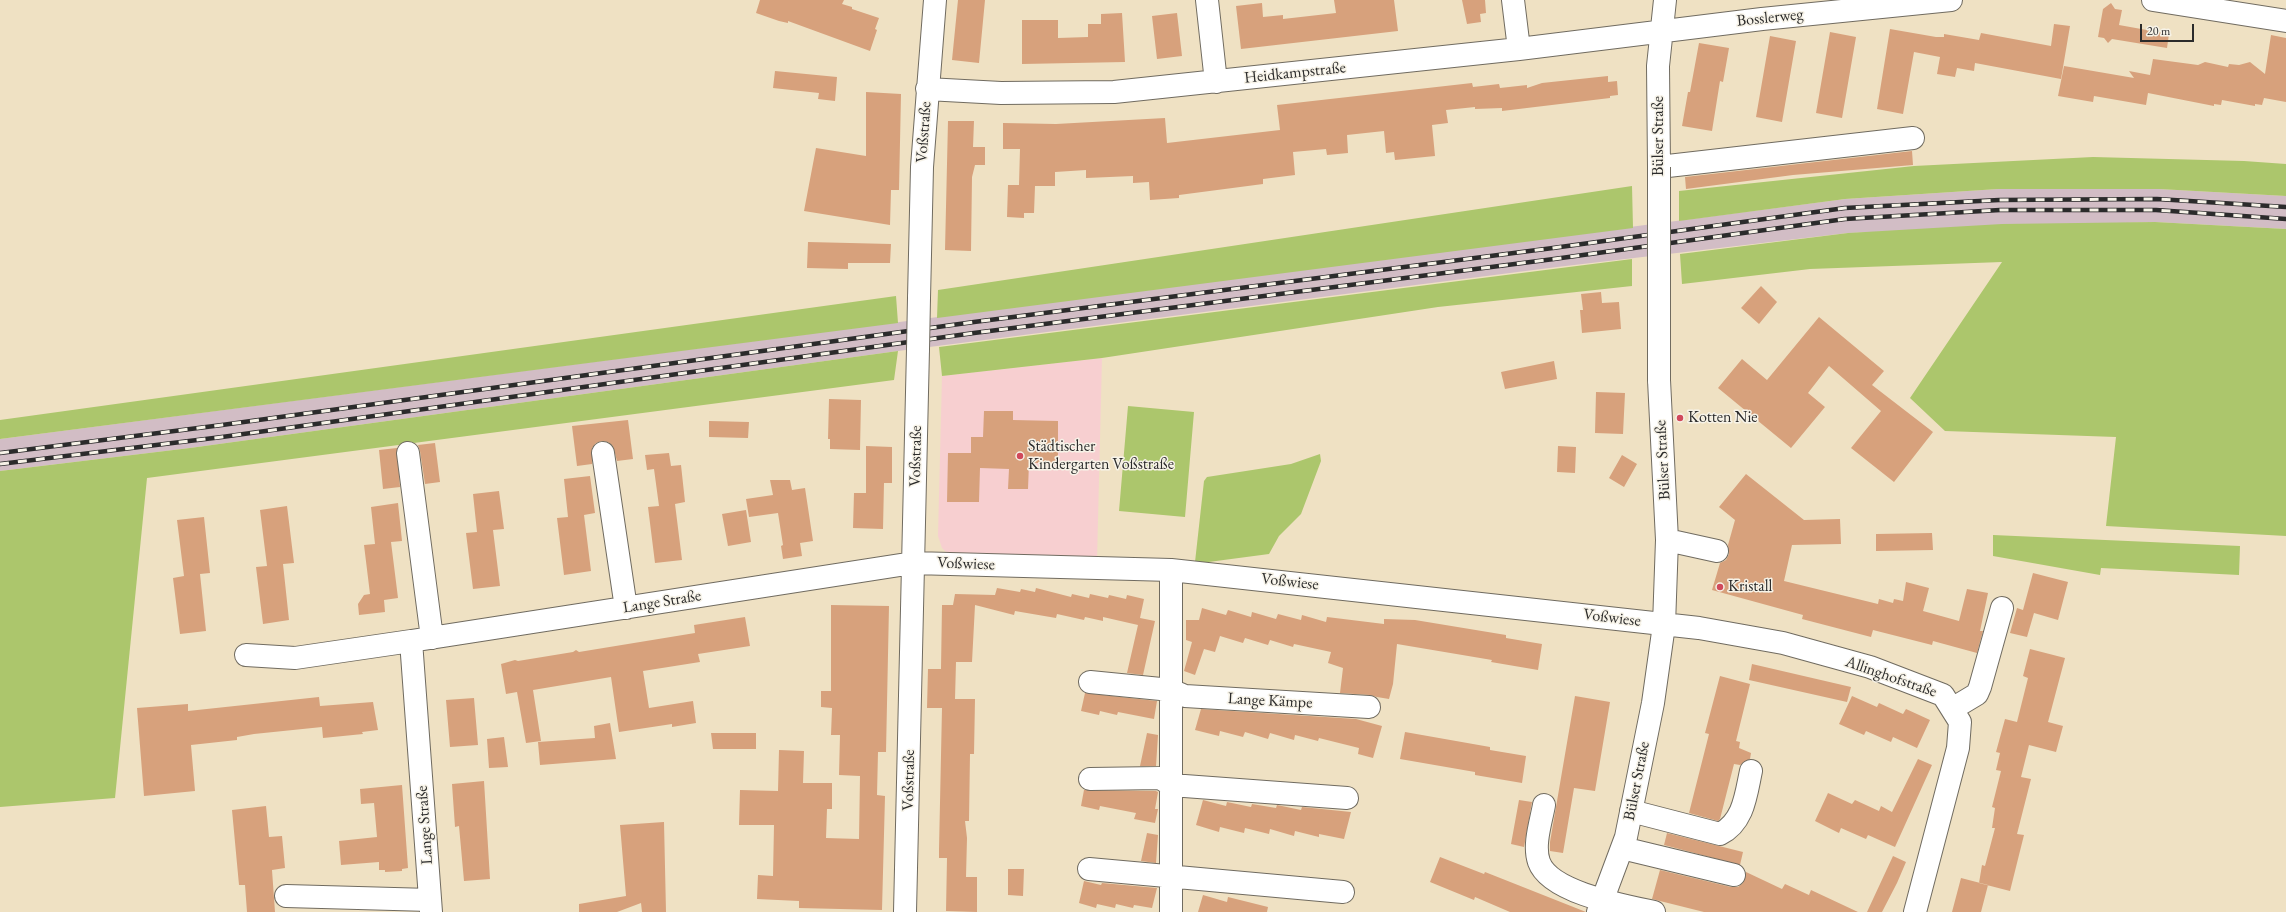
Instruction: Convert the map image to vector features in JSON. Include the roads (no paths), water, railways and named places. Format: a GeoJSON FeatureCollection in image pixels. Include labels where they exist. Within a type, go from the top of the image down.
{"type":"FeatureCollection","features":[{"type":"Feature","properties":{"kind":"street","name":"Voßstraße"},"geometry":{"type":"LineString","coordinates":[[905,912],[922,167],[935,0]]}},
{"type":"Feature","properties":{"kind":"street"},"geometry":{"type":"LineString","coordinates":[[1207,0],[1216,82]]}},
{"type":"Feature","properties":{"kind":"street"},"geometry":{"type":"LineString","coordinates":[[1513,0],[1519,49]]}},
{"type":"Feature","properties":{"kind":"street","name":"Bülser Straße"},"geometry":{"type":"LineString","coordinates":[[1601,906],[1622,848],[1631,811],[1653,703],[1664,625],[1667,540],[1660,380],[1658,66],[1664,0]]}},
{"type":"Feature","properties":{"kind":"street","name":"Bosslerweg"},"geometry":{"type":"LineString","coordinates":[[1662,31],[1951,0]]}},
{"type":"Feature","properties":{"kind":"street"},"geometry":{"type":"LineString","coordinates":[[2153,0],[2286,21]]}},
{"type":"Feature","properties":{"kind":"street","name":"Heidkampstraße"},"geometry":{"type":"LineString","coordinates":[[927,89],[1001,93],[1114,92],[1519,49],[1662,31]]}},
{"type":"Feature","properties":{"kind":"street"},"geometry":{"type":"LineString","coordinates":[[1659,167],[1913,138]]}},
{"type":"Feature","properties":{"kind":"street"},"geometry":{"type":"LineString","coordinates":[[408,453],[421,640]]}},
{"type":"Feature","properties":{"kind":"street"},"geometry":{"type":"LineString","coordinates":[[603,453],[626,608]]}},
{"type":"Feature","properties":{"kind":"street"},"geometry":{"type":"LineString","coordinates":[[1667,540],[1717,551]]}},
{"type":"Feature","properties":{"kind":"street","name":"Voßwiese"},"geometry":{"type":"LineString","coordinates":[[914,563],[1171,570],[1558,611],[1664,625]]}},
{"type":"Feature","properties":{"kind":"street","name":"Lange Straße"},"geometry":{"type":"LineString","coordinates":[[246,655],[295,658],[421,640],[914,563]]}},
{"type":"Feature","properties":{"kind":"street"},"geometry":{"type":"LineString","coordinates":[[1171,570],[1171,912]]}},
{"type":"Feature","properties":{"kind":"street"},"geometry":{"type":"LineString","coordinates":[[1952,709],[1977,694],[2002,608]]}},
{"type":"Feature","properties":{"kind":"street","name":"Allinghofstraße"},"geometry":{"type":"LineString","coordinates":[[1664,625],[1699,628],[1783,643],[1870,667],[1943,695],[1960,722],[1958,748],[1915,912]]}},
{"type":"Feature","properties":{"kind":"street","name":"Lange Straße"},"geometry":{"type":"LineString","coordinates":[[421,640],[431,906]]}},
{"type":"Feature","properties":{"kind":"street","name":"Lange Kämpe"},"geometry":{"type":"LineString","coordinates":[[1090,682],[1171,690],[1185,696],[1369,707]]}},
{"type":"Feature","properties":{"kind":"street"},"geometry":{"type":"LineString","coordinates":[[1631,811],[1720,834],[1728,830],[1738,818],[1745,800],[1751,771]]}},
{"type":"Feature","properties":{"kind":"street"},"geometry":{"type":"LineString","coordinates":[[1090,778],[1160,778],[1171,785],[1347,798]]}},
{"type":"Feature","properties":{"kind":"street"},"geometry":{"type":"LineString","coordinates":[[1544,805],[1538,844],[1539,863],[1544,872],[1558,883],[1601,906],[1654,912]]}},
{"type":"Feature","properties":{"kind":"street"},"geometry":{"type":"LineString","coordinates":[[1622,848],[1734,875]]}},
{"type":"Feature","properties":{"kind":"street"},"geometry":{"type":"LineString","coordinates":[[1089,869],[1343,892]]}},
{"type":"Feature","properties":{"kind":"street"},"geometry":{"type":"LineString","coordinates":[[286,896],[431,906]]}},
{"type":"Feature","properties":{"kind":"railway"},"geometry":{"type":"LineString","coordinates":[[0,453],[222,425],[974,322],[1553,248],[1845,208],[1999,200],[2157,199],[2286,207]]}},
{"type":"Feature","properties":{"kind":"railway"},"geometry":{"type":"LineString","coordinates":[[0,464],[222,437],[974,333],[1554,259],[1845,219],[2000,210],[2156,210],[2286,219]]}},
{"type":"Feature","properties":{"kind":"place","name":"Kotten Nie"},"geometry":{"type":"Point","coordinates":[1680,418]}},
{"type":"Feature","properties":{"kind":"place","name":"Städtischer Kindergarten Voßstraße"},"geometry":{"type":"Point","coordinates":[1020,456]}},
{"type":"Feature","properties":{"kind":"place","name":"Kristall"},"geometry":{"type":"Point","coordinates":[1720,587]}}]}
